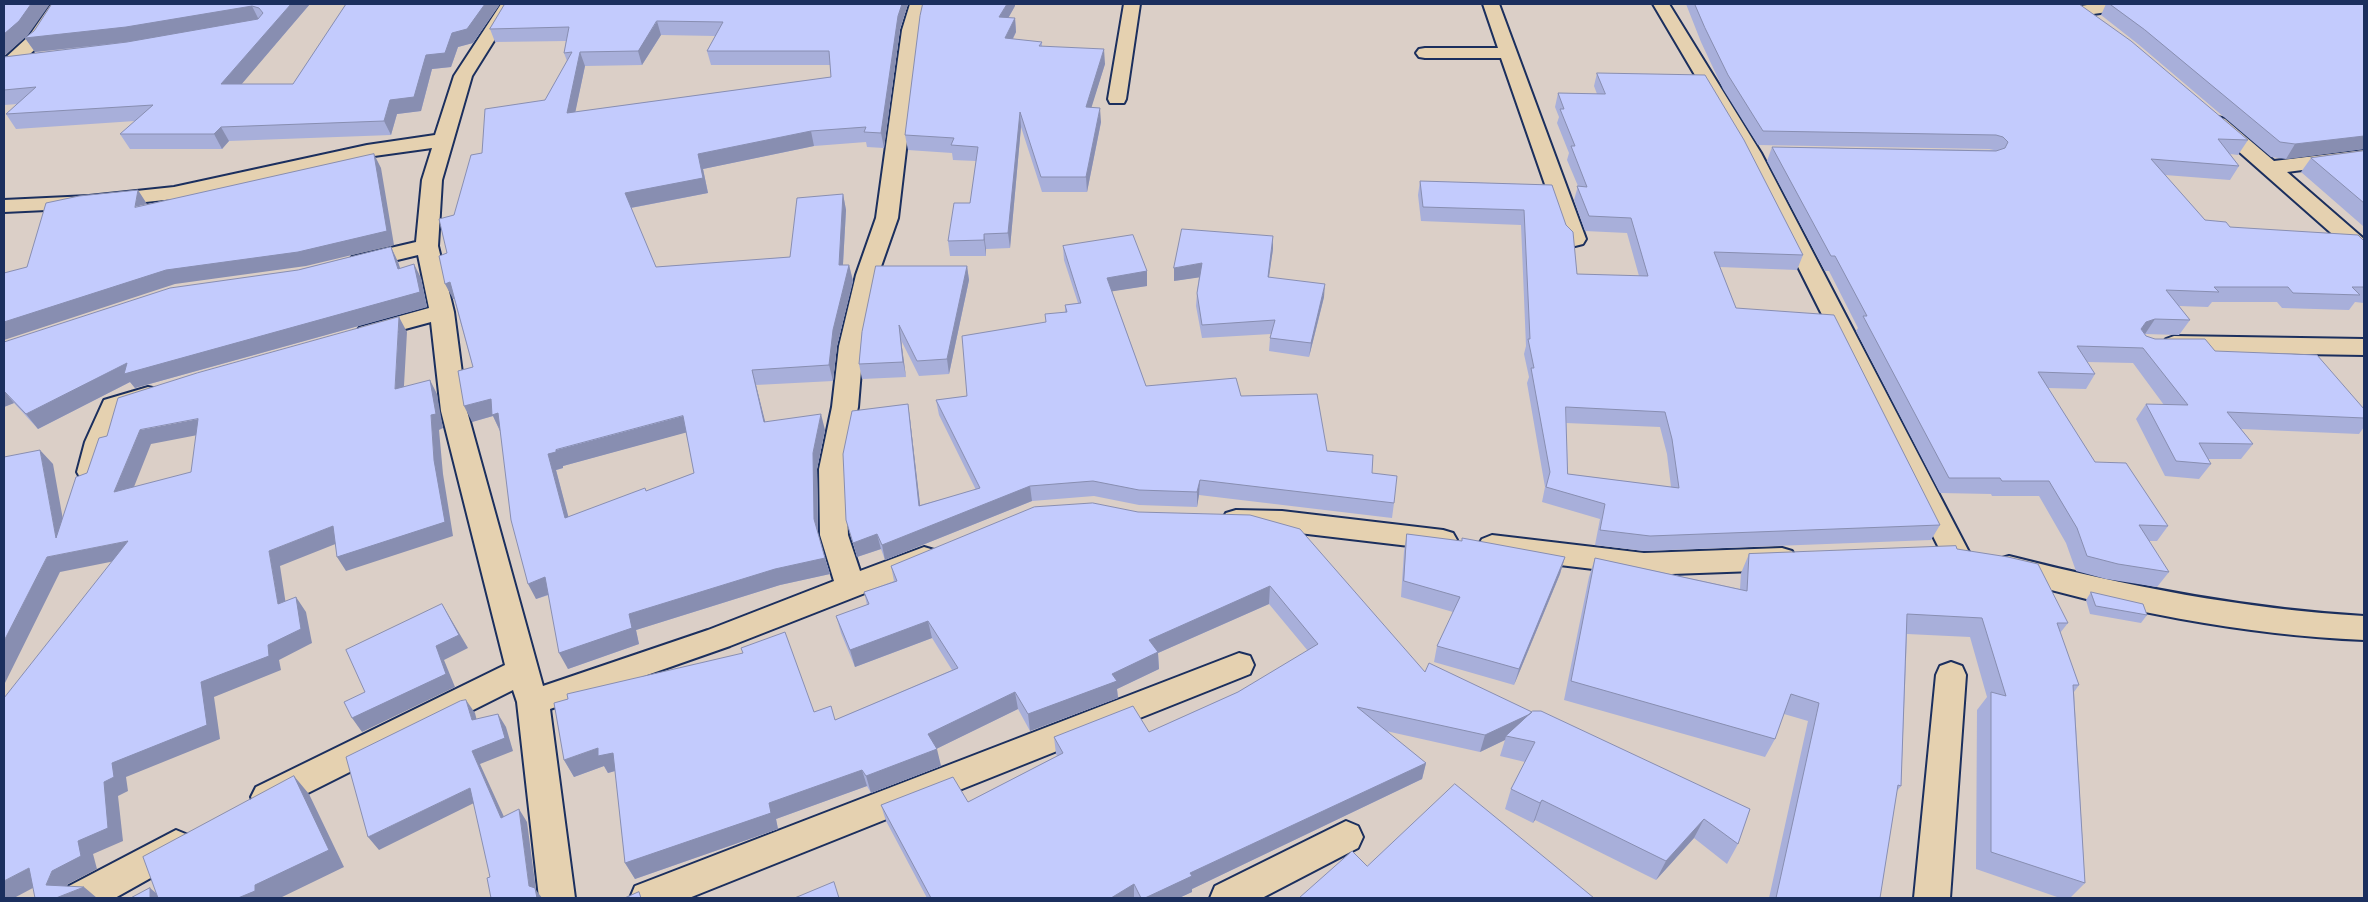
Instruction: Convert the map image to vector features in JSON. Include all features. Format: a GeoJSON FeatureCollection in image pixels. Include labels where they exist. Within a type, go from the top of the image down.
{"type":"FeatureCollection","features":[{"type":"Feature","properties":{"kind":"street"},"geometry":{"type":"LineString","coordinates":[[7,65],[35,40],[59,4]]}},
{"type":"Feature","properties":{"kind":"street"},"geometry":{"type":"LineString","coordinates":[[509,4],[463,76],[432,180],[427,246],[442,312],[454,411],[522,671],[533,702],[557,898]]}},
{"type":"Feature","properties":{"kind":"street"},"geometry":{"type":"LineString","coordinates":[[850,586],[834,535],[832,469],[845,407],[851,346],[867,275],[887,218],[911,30],[918,4]]}},
{"type":"Feature","properties":{"kind":"street"},"geometry":{"type":"LineString","coordinates":[[1117,100],[1132,4]]}},
{"type":"Feature","properties":{"kind":"street"},"geometry":{"type":"LineString","coordinates":[[1491,4],[1576,239]]}},
{"type":"Feature","properties":{"kind":"street"},"geometry":{"type":"LineString","coordinates":[[1661,4],[1761,153],[1955,552]]}},
{"type":"Feature","properties":{"kind":"street"},"geometry":{"type":"LineString","coordinates":[[2076,7],[2129,4]]}},
{"type":"Feature","properties":{"kind":"street"},"geometry":{"type":"LineString","coordinates":[[2076,7],[2102,27]]}},
{"type":"Feature","properties":{"kind":"street"},"geometry":{"type":"LineString","coordinates":[[1425,53],[1509,53]]}},
{"type":"Feature","properties":{"kind":"street"},"geometry":{"type":"LineString","coordinates":[[7,65],[38,60]]}},
{"type":"Feature","properties":{"kind":"street"},"geometry":{"type":"LineString","coordinates":[[2205,112],[2364,250]]}},
{"type":"Feature","properties":{"kind":"street"},"geometry":{"type":"LineString","coordinates":[[4,206],[89,202],[174,193],[367,151],[444,140]]}},
{"type":"Feature","properties":{"kind":"street"},"geometry":{"type":"LineString","coordinates":[[2271,168],[2364,156]]}},
{"type":"Feature","properties":{"kind":"street"},"geometry":{"type":"LineString","coordinates":[[344,266],[427,246]]}},
{"type":"Feature","properties":{"kind":"street"},"geometry":{"type":"LineString","coordinates":[[349,337],[442,312]]}},
{"type":"Feature","properties":{"kind":"street"},"geometry":{"type":"LineString","coordinates":[[2155,344],[2364,347]]}},
{"type":"Feature","properties":{"kind":"street"},"geometry":{"type":"LineString","coordinates":[[88,480],[98,442],[113,406],[169,389]]}},
{"type":"Feature","properties":{"kind":"street"},"geometry":{"type":"LineString","coordinates":[[1206,519],[1282,521],[1644,564],[1809,558]]}},
{"type":"Feature","properties":{"kind":"street"},"geometry":{"type":"LineString","coordinates":[[533,702],[719,638],[948,549]]}},
{"type":"Feature","properties":{"kind":"street"},"geometry":{"type":"LineString","coordinates":[[1926,553],[1955,552],[2106,592],[2247,619],[2364,628]]}},
{"type":"Feature","properties":{"kind":"street"},"geometry":{"type":"LineString","coordinates":[[648,898],[1239,665]]}},
{"type":"Feature","properties":{"kind":"street"},"geometry":{"type":"LineString","coordinates":[[245,809],[305,777],[522,671]]}},
{"type":"Feature","properties":{"kind":"street"},"geometry":{"type":"LineString","coordinates":[[1932,898],[1951,675]]}},
{"type":"Feature","properties":{"kind":"street"},"geometry":{"type":"LineString","coordinates":[[82,898],[202,832]]}},
{"type":"Feature","properties":{"kind":"street"},"geometry":{"type":"LineString","coordinates":[[1228,898],[1346,837]]}},
{"type":"Feature","properties":{"kind":"building"},"geometry":{"type":"Polygon","coordinates":[[[4,4],[31,4],[19,21],[4,34],[4,4]]]}},
{"type":"Feature","properties":{"kind":"building"},"geometry":{"type":"Polygon","coordinates":[[[52,4],[291,4],[221,84],[293,84],[346,4],[485,4],[467,29],[452,33],[445,53],[426,55],[414,97],[390,100],[384,121],[221,127],[214,134],[120,134],[153,105],[6,114],[36,87],[4,90],[4,57],[127,42],[258,19],[263,13],[259,8],[252,6],[126,27],[25,38],[34,31],[52,4]]]}},
{"type":"Feature","properties":{"kind":"building"},"geometry":{"type":"Polygon","coordinates":[[[505,4],[902,4],[898,16],[881,133],[864,132],[866,127],[811,131],[698,154],[703,178],[625,193],[656,267],[790,257],[797,198],[843,194],[839,265],[849,265],[833,330],[829,365],[752,370],[764,422],[821,414],[813,453],[814,519],[825,558],[775,569],[629,614],[632,628],[559,653],[545,577],[528,584],[511,520],[498,413],[492,415],[491,399],[464,406],[458,371],[473,367],[450,282],[445,284],[439,256],[447,253],[439,219],[454,215],[471,155],[482,153],[485,109],[545,100],[572,52],[564,53],[569,27],[490,29],[505,4]],[[657,21],[638,51],[580,52],[567,113],[831,77],[829,51],[707,51],[723,22],[657,21]],[[683,416],[556,450],[556,452],[548,454],[565,518],[645,488],[646,491],[694,473],[683,416]]]}},
{"type":"Feature","properties":{"kind":"building"},"geometry":{"type":"Polygon","coordinates":[[[923,4],[1007,4],[999,17],[1015,18],[1005,38],[1042,42],[1039,46],[1104,49],[1086,107],[1100,108],[1086,177],[1041,177],[1020,112],[1008,233],[984,234],[984,240],[948,241],[954,203],[970,203],[978,147],[951,145],[954,138],[905,135],[923,4]]]}},
{"type":"Feature","properties":{"kind":"building"},"geometry":{"type":"Polygon","coordinates":[[[1695,4],[2079,4],[2131,41],[2248,140],[2218,139],[2239,166],[2151,159],[2205,220],[2226,222],[2230,227],[2358,235],[2364,241],[2364,287],[2352,287],[2360,295],[2293,293],[2288,287],[2214,287],[2219,292],[2166,290],[2190,320],[2155,319],[2146,322],[2141,329],[2146,336],[2155,339],[2205,339],[2215,351],[2317,355],[2364,409],[2364,418],[2227,412],[2253,444],[2199,443],[2211,464],[2176,461],[2146,404],[2188,405],[2143,348],[2077,346],[2095,374],[2038,372],[2095,462],[2126,463],[2168,526],[2139,525],[2169,572],[2118,564],[2087,556],[2077,528],[2049,481],[2002,481],[2000,478],[1949,478],[1863,316],[1867,316],[1835,256],[1831,256],[1772,147],[1996,151],[2005,148],[2008,142],[2003,137],[1996,135],[1763,131],[1728,75],[1695,4]]]}},
{"type":"Feature","properties":{"kind":"building"},"geometry":{"type":"Polygon","coordinates":[[[2110,4],[2364,4],[2364,136],[2295,144],[2280,142],[2145,30],[2110,4]]]}},
{"type":"Feature","properties":{"kind":"building"},"geometry":{"type":"Polygon","coordinates":[[[1597,73],[1705,75],[1744,140],[1803,255],[1714,252],[1736,308],[1834,315],[1940,525],[1650,536],[1600,530],[1605,504],[1546,487],[1550,472],[1531,368],[1534,368],[1528,339],[1530,339],[1524,210],[1423,207],[1420,181],[1552,185],[1566,225],[1573,232],[1577,274],[1648,276],[1631,218],[1589,216],[1577,186],[1587,187],[1571,146],[1575,146],[1560,109],[1564,109],[1558,93],[1605,94],[1597,73]],[[1566,407],[1568,474],[1679,488],[1672,439],[1665,412],[1566,407]]]}},
{"type":"Feature","properties":{"kind":"building"},"geometry":{"type":"Polygon","coordinates":[[[2364,151],[2364,203],[2311,158],[2364,151]]]}},
{"type":"Feature","properties":{"kind":"building"},"geometry":{"type":"Polygon","coordinates":[[[374,154],[387,231],[298,252],[166,270],[4,322],[4,273],[27,267],[46,203],[79,196],[138,190],[135,207],[374,154]]]}},
{"type":"Feature","properties":{"kind":"building"},"geometry":{"type":"Polygon","coordinates":[[[1182,229],[1273,236],[1268,277],[1325,284],[1311,343],[1270,338],[1275,320],[1202,325],[1197,293],[1202,263],[1174,268],[1182,229]]]}},
{"type":"Feature","properties":{"kind":"building"},"geometry":{"type":"Polygon","coordinates":[[[1133,235],[1147,271],[1107,278],[1146,386],[1236,378],[1241,396],[1317,394],[1327,451],[1373,455],[1372,473],[1397,476],[1394,503],[1200,480],[1197,492],[1139,490],[1093,481],[1030,486],[882,545],[877,534],[853,543],[846,520],[843,454],[852,411],[908,404],[919,506],[980,488],[936,400],[967,396],[962,336],[1046,322],[1045,314],[1067,312],[1065,305],[1081,303],[1063,246],[1133,235]]]}},
{"type":"Feature","properties":{"kind":"building"},"geometry":{"type":"Polygon","coordinates":[[[391,247],[398,269],[414,264],[420,292],[124,374],[127,363],[26,414],[4,391],[4,342],[170,288],[298,270],[391,247]]]}},
{"type":"Feature","properties":{"kind":"building"},"geometry":{"type":"Polygon","coordinates":[[[876,266],[967,266],[947,359],[917,361],[899,325],[903,362],[859,364],[862,332],[876,266]]]}},
{"type":"Feature","properties":{"kind":"building"},"geometry":{"type":"Polygon","coordinates":[[[399,317],[395,389],[430,380],[436,414],[431,415],[434,460],[445,522],[337,557],[333,526],[269,551],[278,604],[296,597],[301,629],[268,645],[269,656],[201,682],[207,725],[112,763],[114,777],[104,782],[108,828],[78,841],[81,856],[52,871],[46,885],[84,887],[56,898],[35,898],[29,868],[4,881],[4,698],[128,541],[47,557],[4,641],[4,457],[40,450],[56,538],[76,477],[87,473],[99,438],[107,436],[118,398],[197,373],[399,317]],[[198,419],[140,430],[114,492],[191,472],[198,419]]]}},
{"type":"Feature","properties":{"kind":"building"},"geometry":{"type":"Polygon","coordinates":[[[1093,503],[1138,512],[1250,515],[1300,529],[1425,672],[1429,663],[1532,712],[1485,735],[1357,707],[1426,763],[1190,873],[1192,876],[1145,898],[1141,898],[1134,884],[1111,898],[931,898],[881,805],[953,777],[968,802],[1063,753],[1054,737],[1133,706],[1149,732],[1238,692],[1318,644],[1270,586],[1149,640],[1158,652],[1112,674],[1117,681],[1028,714],[1015,692],[928,734],[937,749],[866,776],[862,770],[769,803],[771,813],[625,863],[613,753],[598,756],[598,748],[564,760],[554,703],[568,699],[567,694],[743,653],[741,648],[785,632],[814,712],[831,706],[835,720],[958,668],[928,621],[850,650],[836,616],[869,604],[864,592],[897,581],[891,566],[1034,507],[1093,503]]]}},
{"type":"Feature","properties":{"kind":"building"},"geometry":{"type":"Polygon","coordinates":[[[1407,534],[1462,541],[1462,538],[1565,557],[1519,669],[1437,646],[1460,597],[1404,581],[1407,534]]]}},
{"type":"Feature","properties":{"kind":"building"},"geometry":{"type":"Polygon","coordinates":[[[1956,546],[1957,549],[2038,564],[2068,623],[2057,623],[2079,685],[2073,685],[2085,883],[1991,852],[1991,692],[2006,696],[1982,618],[1907,614],[1901,786],[1898,785],[1880,898],[1776,898],[1819,703],[1791,694],[1775,739],[1571,681],[1595,558],[1747,591],[1749,554],[1956,546]]]}},
{"type":"Feature","properties":{"kind":"building"},"geometry":{"type":"Polygon","coordinates":[[[2091,592],[2143,604],[2147,615],[2096,606],[2091,592]]]}},
{"type":"Feature","properties":{"kind":"building"},"geometry":{"type":"Polygon","coordinates":[[[442,604],[459,635],[436,646],[446,674],[352,718],[344,702],[365,692],[346,650],[442,604]]]}},
{"type":"Feature","properties":{"kind":"building"},"geometry":{"type":"Polygon","coordinates":[[[466,700],[472,720],[498,714],[505,738],[472,751],[501,818],[519,809],[529,886],[535,888],[537,898],[491,898],[487,878],[490,877],[470,788],[368,837],[346,757],[460,701],[466,700]]]}},
{"type":"Feature","properties":{"kind":"building"},"geometry":{"type":"Polygon","coordinates":[[[1533,711],[1541,711],[1750,809],[1738,844],[1704,819],[1666,861],[1542,800],[1540,803],[1511,789],[1535,742],[1506,736],[1533,711]]]}},
{"type":"Feature","properties":{"kind":"building"},"geometry":{"type":"Polygon","coordinates":[[[294,776],[329,850],[255,885],[255,891],[238,898],[158,898],[143,857],[294,776]]]}},
{"type":"Feature","properties":{"kind":"building"},"geometry":{"type":"Polygon","coordinates":[[[1455,784],[1594,898],[1299,898],[1352,851],[1367,866],[1455,784]]]}},
{"type":"Feature","properties":{"kind":"building"},"geometry":{"type":"Polygon","coordinates":[[[834,882],[839,898],[795,898],[834,882]]]}},
{"type":"Feature","properties":{"kind":"building"},"geometry":{"type":"Polygon","coordinates":[[[150,888],[150,898],[131,898],[150,888]]]}},
{"type":"Feature","properties":{"kind":"building"},"geometry":{"type":"Polygon","coordinates":[[[639,892],[641,898],[625,898],[639,892]]]}}]}
